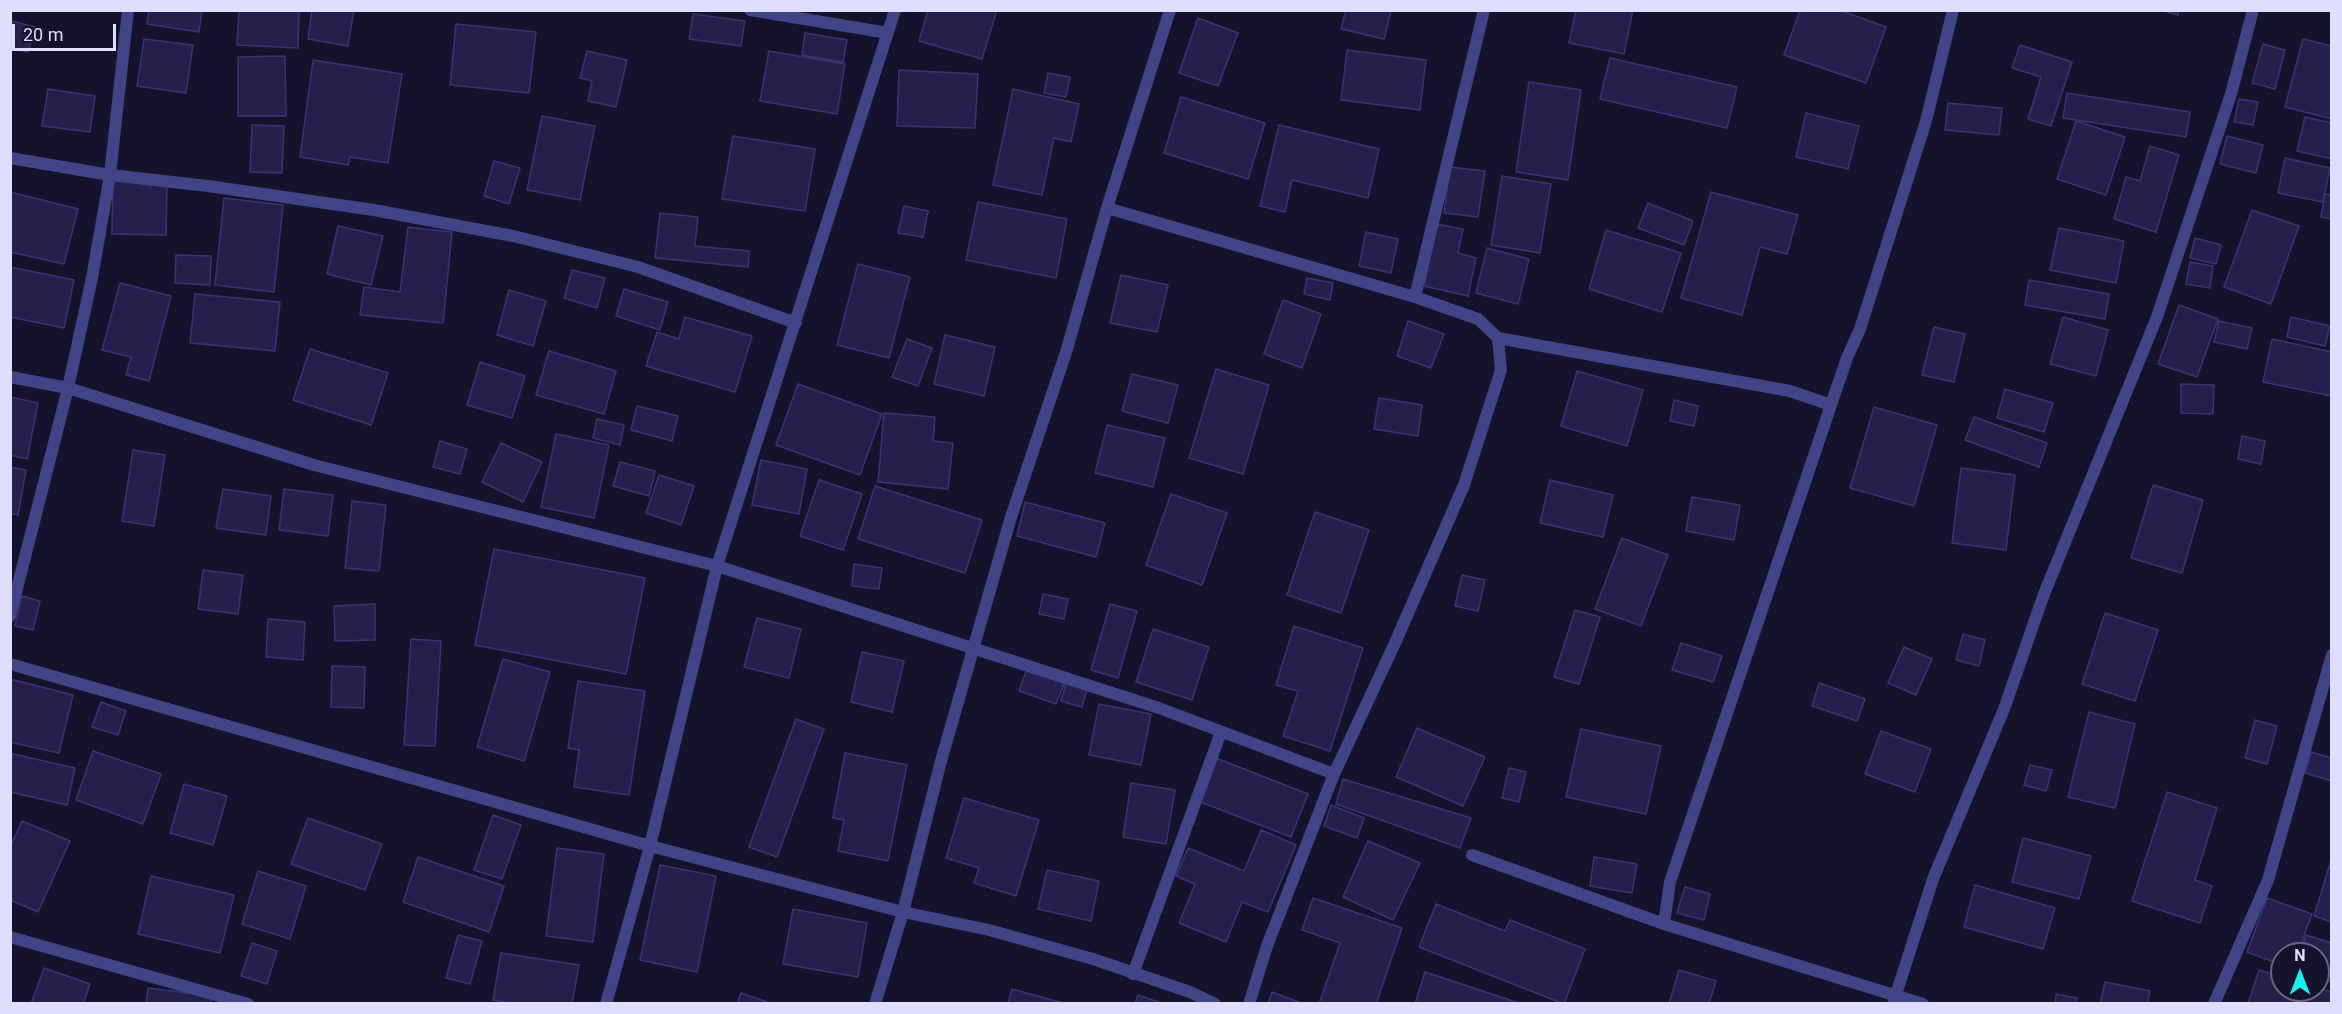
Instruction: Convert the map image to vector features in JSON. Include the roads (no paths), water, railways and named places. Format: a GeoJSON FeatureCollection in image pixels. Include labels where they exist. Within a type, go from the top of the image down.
{"type":"FeatureCollection","features":[{"type":"Feature","properties":{"kind":"street"},"geometry":{"type":"LineString","coordinates":[[10,616],[68,388],[92,278],[110,175],[128,10]]}},
{"type":"Feature","properties":{"kind":"street"},"geometry":{"type":"LineString","coordinates":[[750,10],[888,33]]}},
{"type":"Feature","properties":{"kind":"street"},"geometry":{"type":"LineString","coordinates":[[606,1004],[650,846],[717,566],[895,10]]}},
{"type":"Feature","properties":{"kind":"street"},"geometry":{"type":"LineString","coordinates":[[875,1004],[903,912],[940,761],[1011,518],[1067,349],[1107,208],[1170,10]]}},
{"type":"Feature","properties":{"kind":"street"},"geometry":{"type":"LineString","coordinates":[[1415,297],[1484,10]]}},
{"type":"Feature","properties":{"kind":"street"},"geometry":{"type":"LineString","coordinates":[[1664,924],[1670,882],[1847,358],[1860,329],[1926,121],[1953,10]]}},
{"type":"Feature","properties":{"kind":"street"},"geometry":{"type":"LineString","coordinates":[[1895,999],[1934,879],[2004,709],[2044,594],[2157,317],[2231,94],[2253,10]]}},
{"type":"Feature","properties":{"kind":"street"},"geometry":{"type":"LineString","coordinates":[[10,158],[110,175],[208,186],[374,210],[513,236],[638,267],[796,323]]}},
{"type":"Feature","properties":{"kind":"street"},"geometry":{"type":"LineString","coordinates":[[1107,208],[1415,297],[1478,319],[1498,338],[1790,391],[1831,405]]}},
{"type":"Feature","properties":{"kind":"street"},"geometry":{"type":"LineString","coordinates":[[1249,1004],[1267,946],[1334,774],[1464,485],[1501,370],[1498,338]]}},
{"type":"Feature","properties":{"kind":"street"},"geometry":{"type":"LineString","coordinates":[[10,377],[68,388],[314,465],[717,566],[1159,708],[1334,774]]}},
{"type":"Feature","properties":{"kind":"street"},"geometry":{"type":"LineString","coordinates":[[2214,1004],[2268,880],[2331,655]]}},
{"type":"Feature","properties":{"kind":"street"},"geometry":{"type":"LineString","coordinates":[[10,664],[650,846],[903,912],[989,930],[1093,960],[1190,992],[1215,1004]]}},
{"type":"Feature","properties":{"kind":"street"},"geometry":{"type":"LineString","coordinates":[[1133,974],[1221,732]]}},
{"type":"Feature","properties":{"kind":"street"},"geometry":{"type":"LineString","coordinates":[[1472,855],[1664,924],[1895,999],[1923,1004]]}},
{"type":"Feature","properties":{"kind":"street"},"geometry":{"type":"LineString","coordinates":[[10,937],[248,1004]]}}]}
